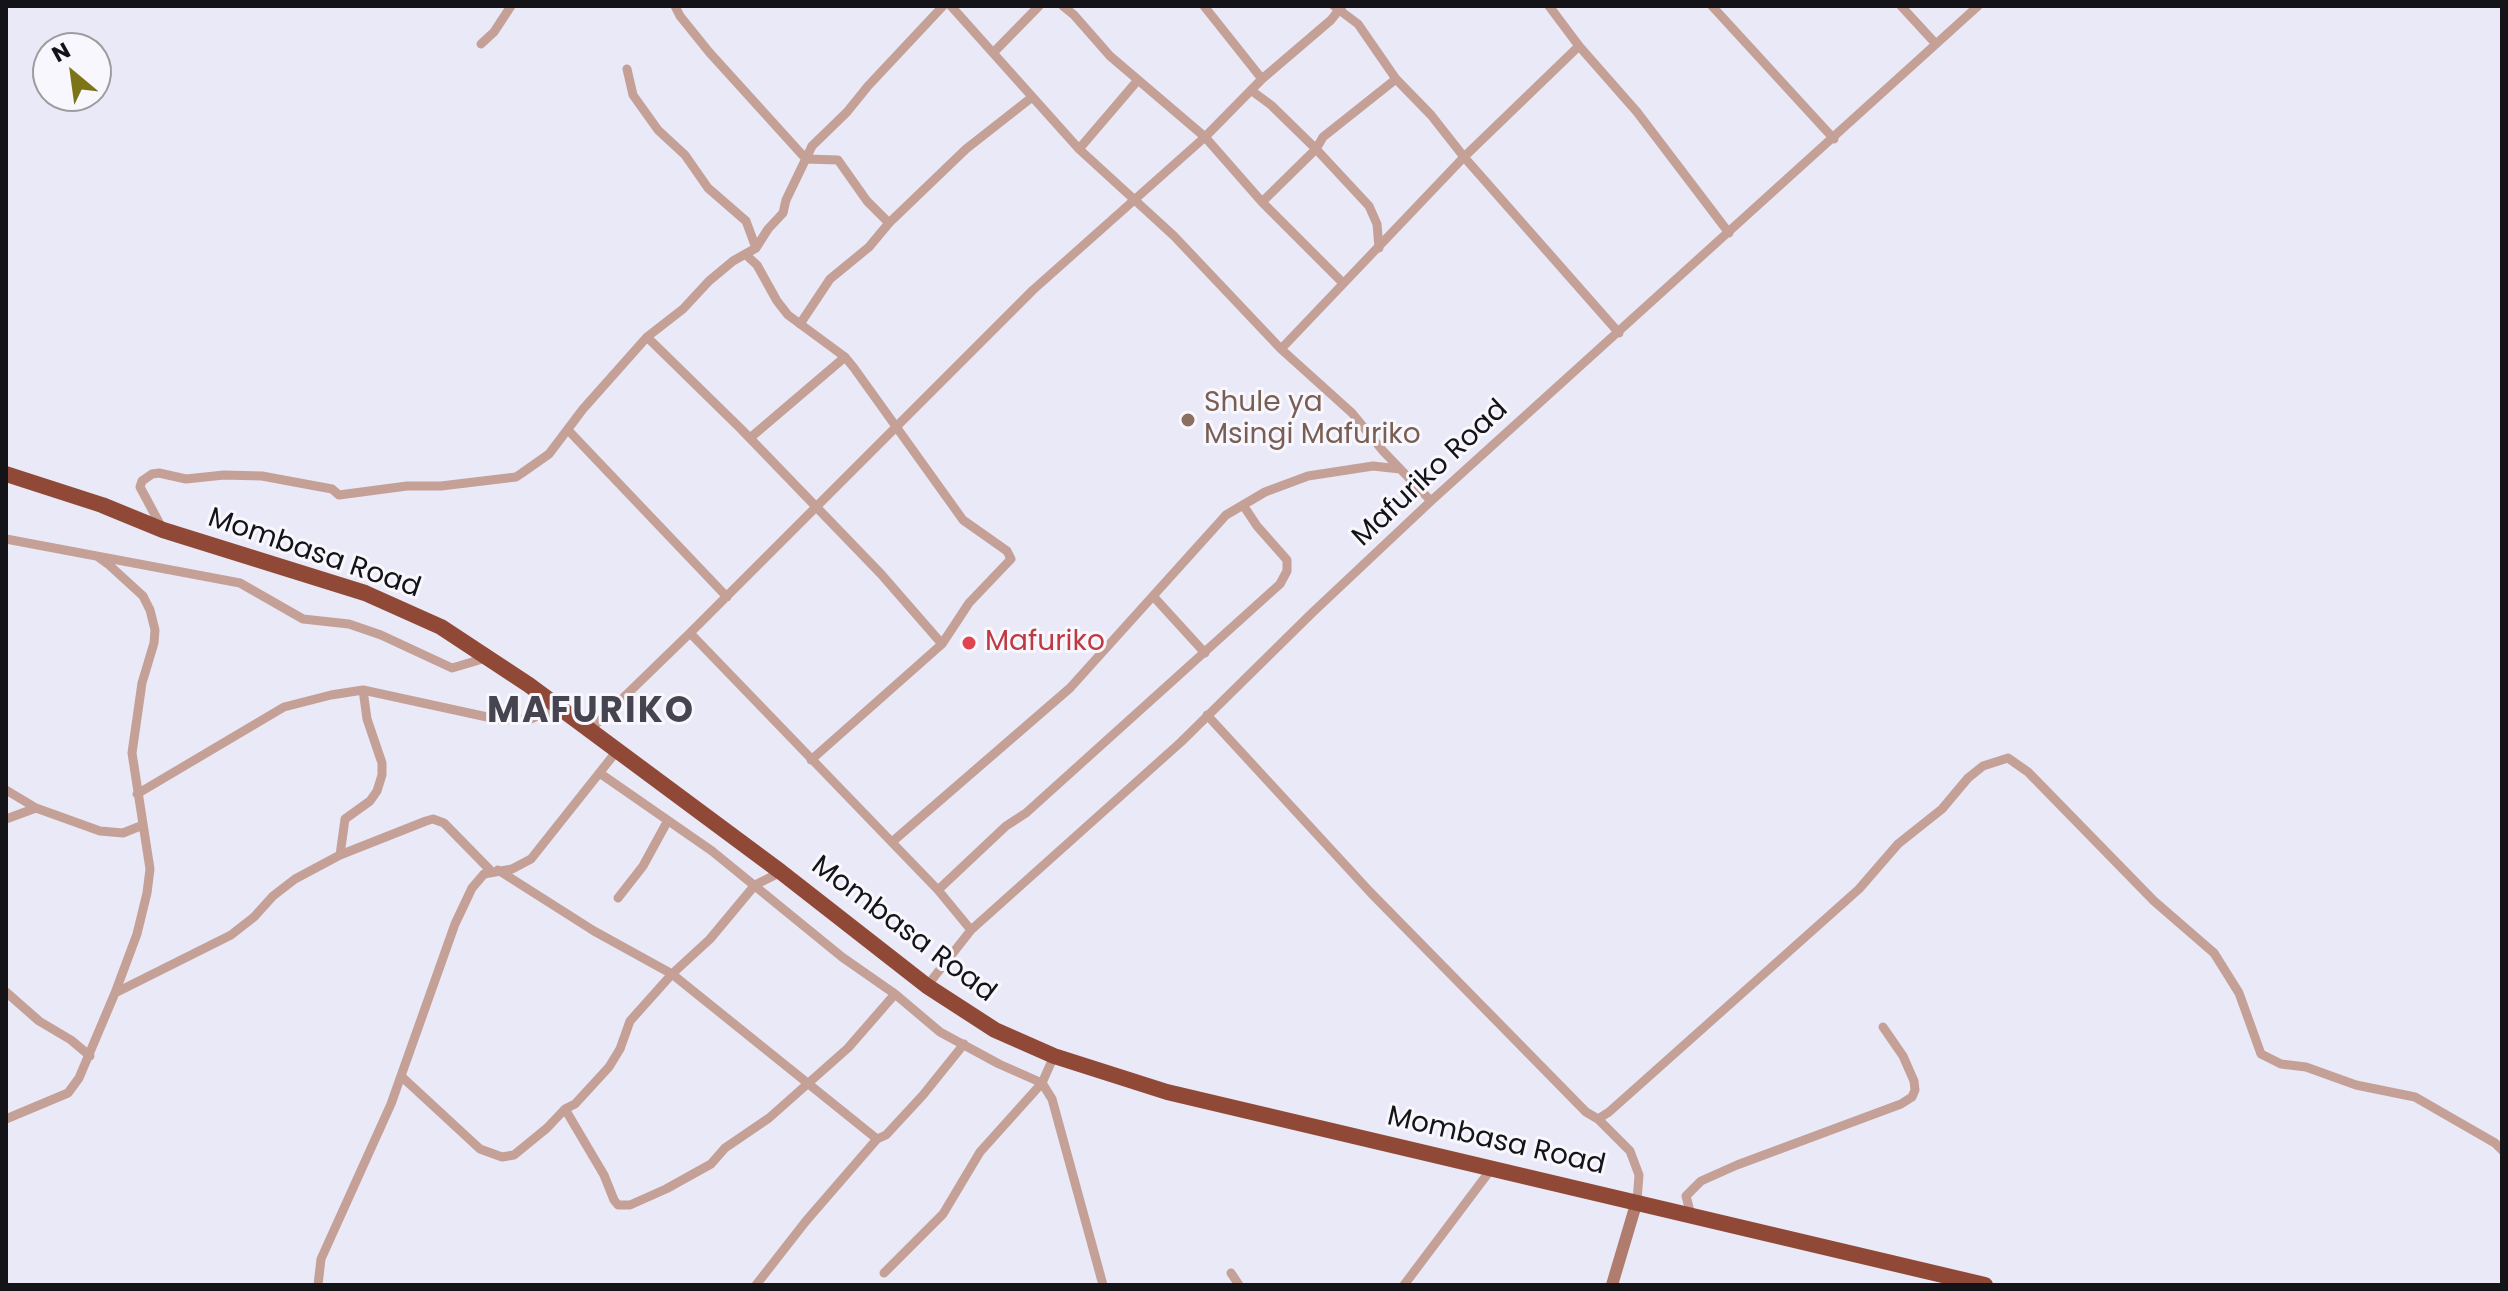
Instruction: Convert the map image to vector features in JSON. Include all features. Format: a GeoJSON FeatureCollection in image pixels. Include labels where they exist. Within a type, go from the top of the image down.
{"type":"FeatureCollection","features":[{"type":"Feature","properties":{"kind":"highway","name":"Mombasa Road"},"geometry":{"type":"LineString","coordinates":[[6,474],[102,505],[163,530],[365,593],[441,627],[563,711],[781,872],[927,986],[995,1030],[1054,1056],[1167,1092],[1985,1285]]}},
{"type":"Feature","properties":{"kind":"main road"},"geometry":{"type":"LineString","coordinates":[[1612,1285],[1637,1201]]}},
{"type":"Feature","properties":{"kind":"street"},"geometry":{"type":"LineString","coordinates":[[481,44],[494,32],[511,6]]}},
{"type":"Feature","properties":{"kind":"street"},"geometry":{"type":"LineString","coordinates":[[675,6],[709,52],[806,159],[838,160],[867,201],[889,223]]}},
{"type":"Feature","properties":{"kind":"street"},"geometry":{"type":"LineString","coordinates":[[163,530],[140,487],[142,481],[152,474],[186,479],[224,475],[262,476],[332,489],[339,495],[516,477],[549,454],[647,337],[683,309],[721,271],[756,248],[783,213],[786,200],[812,146],[943,6]]}},
{"type":"Feature","properties":{"kind":"street"},"geometry":{"type":"LineString","coordinates":[[951,6],[1079,149],[1174,236],[1281,349],[1352,413],[1431,501]]}},
{"type":"Feature","properties":{"kind":"street"},"geometry":{"type":"LineString","coordinates":[[993,53],[1039,6]]}},
{"type":"Feature","properties":{"kind":"street"},"geometry":{"type":"LineString","coordinates":[[1063,6],[1110,56],[1205,137],[1262,202],[1343,283]]}},
{"type":"Feature","properties":{"kind":"street"},"geometry":{"type":"LineString","coordinates":[[1204,6],[1262,79]]}},
{"type":"Feature","properties":{"kind":"street"},"geometry":{"type":"LineString","coordinates":[[1549,6],[1579,46],[1637,112],[1729,233]]}},
{"type":"Feature","properties":{"kind":"street"},"geometry":{"type":"LineString","coordinates":[[1712,6],[1834,139]]}},
{"type":"Feature","properties":{"kind":"street"},"geometry":{"type":"LineString","coordinates":[[1901,6],[1936,44]]}},
{"type":"Feature","properties":{"kind":"street","name":"Mafuriko Road"},"geometry":{"type":"LineString","coordinates":[[927,986],[971,930],[1181,742],[1431,501],[1978,6]]}},
{"type":"Feature","properties":{"kind":"street"},"geometry":{"type":"LineString","coordinates":[[589,731],[897,429],[1033,290],[1205,137],[1262,79],[1331,20],[1338,7],[1358,24],[1396,79],[1431,115],[1464,157],[1619,333]]}},
{"type":"Feature","properties":{"kind":"street"},"geometry":{"type":"LineString","coordinates":[[1281,349],[1464,157],[1579,46]]}},
{"type":"Feature","properties":{"kind":"street"},"geometry":{"type":"LineString","coordinates":[[627,69],[633,95],[651,120],[685,155],[708,188],[746,221],[756,248]]}},
{"type":"Feature","properties":{"kind":"street"},"geometry":{"type":"LineString","coordinates":[[1262,202],[1316,149],[1323,137],[1396,79]]}},
{"type":"Feature","properties":{"kind":"street"},"geometry":{"type":"LineString","coordinates":[[1079,149],[1138,80]]}},
{"type":"Feature","properties":{"kind":"street"},"geometry":{"type":"LineString","coordinates":[[1252,91],[1316,149],[1369,206],[1377,224],[1379,248]]}},
{"type":"Feature","properties":{"kind":"street"},"geometry":{"type":"LineString","coordinates":[[800,324],[830,279],[869,247],[889,223],[966,149],[1031,98]]}},
{"type":"Feature","properties":{"kind":"street"},"geometry":{"type":"LineString","coordinates":[[745,254],[757,265],[777,301],[800,324],[845,357],[963,520],[1007,551],[1011,559],[969,603],[942,644],[811,760]]}},
{"type":"Feature","properties":{"kind":"street"},"geometry":{"type":"LineString","coordinates":[[647,337],[881,574],[942,644]]}},
{"type":"Feature","properties":{"kind":"street"},"geometry":{"type":"LineString","coordinates":[[750,438],[845,357]]}},
{"type":"Feature","properties":{"kind":"street"},"geometry":{"type":"LineString","coordinates":[[568,430],[727,597]]}},
{"type":"Feature","properties":{"kind":"street"},"geometry":{"type":"LineString","coordinates":[[892,842],[1070,688],[1226,515],[1265,492],[1308,476],[1373,466],[1400,469]]}},
{"type":"Feature","properties":{"kind":"street"},"geometry":{"type":"LineString","coordinates":[[938,890],[1280,584],[1287,571],[1287,560],[1243,505]]}},
{"type":"Feature","properties":{"kind":"street"},"geometry":{"type":"LineString","coordinates":[[6,539],[240,583],[303,619],[349,624],[381,635],[452,668],[488,657]]}},
{"type":"Feature","properties":{"kind":"street"},"geometry":{"type":"LineString","coordinates":[[6,1119],[68,1093],[90,1056],[115,993],[137,934],[147,893],[150,869],[132,753],[142,683],[155,630],[143,596],[97,556]]}},
{"type":"Feature","properties":{"kind":"street"},"geometry":{"type":"LineString","coordinates":[[1153,596],[1205,653]]}},
{"type":"Feature","properties":{"kind":"street"},"geometry":{"type":"LineString","coordinates":[[690,633],[938,890],[971,930]]}},
{"type":"Feature","properties":{"kind":"street"},"geometry":{"type":"LineString","coordinates":[[137,794],[284,707],[331,695],[363,690],[501,720],[531,719],[563,711]]}},
{"type":"Feature","properties":{"kind":"street"},"geometry":{"type":"LineString","coordinates":[[340,855],[345,819],[370,801],[382,775],[382,763],[367,719],[363,690]]}},
{"type":"Feature","properties":{"kind":"street"},"geometry":{"type":"LineString","coordinates":[[1207,715],[1371,893],[1586,1112],[1598,1119],[1630,1151],[1639,1175],[1637,1201]]}},
{"type":"Feature","properties":{"kind":"street"},"geometry":{"type":"LineString","coordinates":[[318,1285],[321,1259],[401,1076],[455,924],[478,879],[494,870],[512,869],[531,859],[616,752]]}},
{"type":"Feature","properties":{"kind":"street"},"geometry":{"type":"LineString","coordinates":[[1598,1119],[1859,889],[1898,844],[1942,809],[1968,778],[1983,766],[2008,758],[2028,772],[2154,901],[2214,953],[2239,993],[2261,1054],[2281,1064],[2306,1067],[2356,1085],[2415,1097],[2502,1150]]}},
{"type":"Feature","properties":{"kind":"street"},"geometry":{"type":"LineString","coordinates":[[601,774],[712,851],[940,1032],[1042,1083],[1052,1099],[1103,1285]]}},
{"type":"Feature","properties":{"kind":"street"},"geometry":{"type":"LineString","coordinates":[[6,790],[36,808],[100,831],[123,833],[143,825]]}},
{"type":"Feature","properties":{"kind":"street"},"geometry":{"type":"LineString","coordinates":[[6,819],[36,808]]}},
{"type":"Feature","properties":{"kind":"street"},"geometry":{"type":"LineString","coordinates":[[115,993],[231,935],[295,879],[340,855],[433,819],[444,823],[494,870],[672,974],[877,1139]]}},
{"type":"Feature","properties":{"kind":"street"},"geometry":{"type":"LineString","coordinates":[[618,898],[643,866],[667,822]]}},
{"type":"Feature","properties":{"kind":"street"},"geometry":{"type":"LineString","coordinates":[[401,1076],[480,1149],[502,1157],[514,1155],[565,1109],[575,1104],[609,1067],[620,1049],[630,1021],[672,974],[710,939],[755,885],[781,872]]}},
{"type":"Feature","properties":{"kind":"street"},"geometry":{"type":"LineString","coordinates":[[6,992],[39,1021],[71,1040],[90,1056]]}},
{"type":"Feature","properties":{"kind":"street"},"geometry":{"type":"LineString","coordinates":[[565,1109],[597,1161],[614,1200],[625,1206],[666,1189],[711,1164],[725,1148],[769,1118],[848,1048],[895,994]]}},
{"type":"Feature","properties":{"kind":"street"},"geometry":{"type":"LineString","coordinates":[[1691,1215],[1686,1196],[1701,1181],[1901,1104],[1912,1097],[1914,1081],[1903,1056],[1883,1027]]}},
{"type":"Feature","properties":{"kind":"street"},"geometry":{"type":"LineString","coordinates":[[756,1285],[806,1221],[877,1139],[886,1135],[904,1115],[964,1044]]}},
{"type":"Feature","properties":{"kind":"street"},"geometry":{"type":"LineString","coordinates":[[884,1273],[943,1214],[980,1152],[1042,1083],[1054,1056]]}},
{"type":"Feature","properties":{"kind":"street"},"geometry":{"type":"LineString","coordinates":[[1404,1285],[1492,1168]]}},
{"type":"Feature","properties":{"kind":"street"},"geometry":{"type":"LineString","coordinates":[[1231,1273],[1239,1285]]}},
{"type":"Feature","properties":{"kind":"place","name":"Shule ya Msingi Mafuriko"},"geometry":{"type":"Point","coordinates":[1188,420]}},
{"type":"Feature","properties":{"kind":"place","name":"Mafuriko"},"geometry":{"type":"Point","coordinates":[969,643]}},
{"type":"Feature","properties":{"kind":"district","name":"MAFURIKO"},"geometry":{"type":"Point","coordinates":[591,713]}}]}
